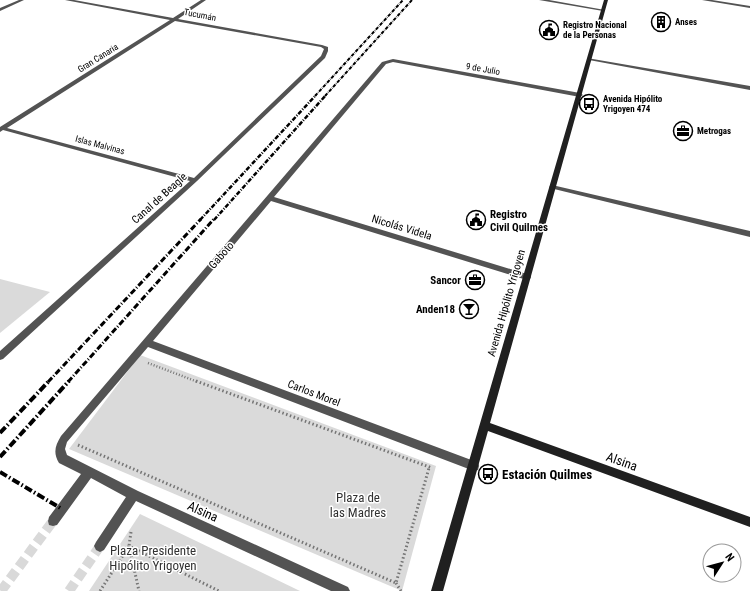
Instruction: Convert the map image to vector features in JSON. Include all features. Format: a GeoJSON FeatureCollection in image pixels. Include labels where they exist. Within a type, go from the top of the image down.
{"type":"FeatureCollection","features":[{"type":"Feature","properties":{"kind":"main road","name":"Avenida Hipólito Yrigoyen"},"geometry":{"type":"LineString","coordinates":[[437,591],[474,466],[606,0]]}},
{"type":"Feature","properties":{"kind":"main road","name":"Alsina"},"geometry":{"type":"LineString","coordinates":[[485,426],[750,522]]}},
{"type":"Feature","properties":{"kind":"street"},"geometry":{"type":"LineString","coordinates":[[0,10],[22,0]]}},
{"type":"Feature","properties":{"kind":"street","name":"Tucumán"},"geometry":{"type":"LineString","coordinates":[[67,0],[322,46],[326,48],[326,51]]}},
{"type":"Feature","properties":{"kind":"street","name":"Gran Canaria"},"geometry":{"type":"LineString","coordinates":[[1,128],[204,0]]}},
{"type":"Feature","properties":{"kind":"street"},"geometry":{"type":"LineString","coordinates":[[541,0],[603,10]]}},
{"type":"Feature","properties":{"kind":"street"},"geometry":{"type":"LineString","coordinates":[[704,0],[750,7]]}},
{"type":"Feature","properties":{"kind":"street","name":"Canal de Beagle"},"geometry":{"type":"LineString","coordinates":[[0,356],[195,180],[323,57],[326,51]]}},
{"type":"Feature","properties":{"kind":"street"},"geometry":{"type":"LineString","coordinates":[[589,59],[750,88]]}},
{"type":"Feature","properties":{"kind":"street","name":"9 de Julio"},"geometry":{"type":"LineString","coordinates":[[384,63],[393,60],[580,95]]}},
{"type":"Feature","properties":{"kind":"street","name":"Gaboto"},"geometry":{"type":"LineString","coordinates":[[59,449],[64,439],[384,63]]}},
{"type":"Feature","properties":{"kind":"street","name":"Islas Malvinas"},"geometry":{"type":"LineString","coordinates":[[1,128],[195,180]]}},
{"type":"Feature","properties":{"kind":"street"},"geometry":{"type":"LineString","coordinates":[[552,188],[750,234]]}},
{"type":"Feature","properties":{"kind":"street","name":"Nicolás Videla"},"geometry":{"type":"LineString","coordinates":[[270,198],[527,277]]}},
{"type":"Feature","properties":{"kind":"street","name":"Carlos Morel"},"geometry":{"type":"LineString","coordinates":[[146,342],[474,466]]}},
{"type":"Feature","properties":{"kind":"street","name":"Alsina"},"geometry":{"type":"LineString","coordinates":[[59,449],[60,455],[63,459],[134,495],[344,591]]}},
{"type":"Feature","properties":{"kind":"street"},"geometry":{"type":"LineString","coordinates":[[53,521],[90,472]]}},
{"type":"Feature","properties":{"kind":"street"},"geometry":{"type":"LineString","coordinates":[[100,546],[134,495]]}},
{"type":"Feature","properties":{"kind":"path"},"geometry":{"type":"LineString","coordinates":[[145,362],[429,468],[396,583]]}},
{"type":"Feature","properties":{"kind":"path"},"geometry":{"type":"LineString","coordinates":[[82,439],[77,445],[396,583],[401,591]]}},
{"type":"Feature","properties":{"kind":"path"},"geometry":{"type":"LineString","coordinates":[[131,524],[129,546],[139,591]]}},
{"type":"Feature","properties":{"kind":"path"},"geometry":{"type":"LineString","coordinates":[[100,591],[129,546]]}},
{"type":"Feature","properties":{"kind":"path"},"geometry":{"type":"LineString","coordinates":[[129,546],[219,591]]}},
{"type":"Feature","properties":{"kind":"green space"},"geometry":{"type":"Polygon","coordinates":[[[0,279],[50,292],[0,333],[0,279]]]}},
{"type":"Feature","properties":{"kind":"green space","name":"Plaza de las Madres"},"geometry":{"type":"Polygon","coordinates":[[[140,355],[436,466],[402,591],[69,449],[140,355]]]}},
{"type":"Feature","properties":{"kind":"green space","name":"Plaza Presidente Hipólito Yrigoyen"},"geometry":{"type":"Polygon","coordinates":[[[140,514],[300,591],[89,591],[140,514]]]}},
{"type":"Feature","properties":{"kind":"tunnel"},"geometry":{"type":"LineString","coordinates":[[1,591],[53,521]]}},
{"type":"Feature","properties":{"kind":"tunnel"},"geometry":{"type":"LineString","coordinates":[[69,591],[100,546]]}},
{"type":"Feature","properties":{"kind":"railway"},"geometry":{"type":"LineString","coordinates":[[315,96],[403,0]]}},
{"type":"Feature","properties":{"kind":"railway"},"geometry":{"type":"LineString","coordinates":[[325,96],[412,0]]}},
{"type":"Feature","properties":{"kind":"railway"},"geometry":{"type":"LineString","coordinates":[[200,220],[316,95]]}},
{"type":"Feature","properties":{"kind":"railway"},"geometry":{"type":"LineString","coordinates":[[214,220],[326,95]]}},
{"type":"Feature","properties":{"kind":"railway"},"geometry":{"type":"LineString","coordinates":[[48,382],[201,219]]}},
{"type":"Feature","properties":{"kind":"railway"},"geometry":{"type":"LineString","coordinates":[[68,382],[214,219]]}},
{"type":"Feature","properties":{"kind":"railway"},"geometry":{"type":"LineString","coordinates":[[0,433],[49,381]]}},
{"type":"Feature","properties":{"kind":"railway"},"geometry":{"type":"LineString","coordinates":[[0,457],[69,381]]}},
{"type":"Feature","properties":{"kind":"railway"},"geometry":{"type":"LineString","coordinates":[[0,472],[62,509]]}},
{"type":"Feature","properties":{"kind":"place","name":"Anses"},"geometry":{"type":"Point","coordinates":[661,22]}},
{"type":"Feature","properties":{"kind":"place","name":"Registro Nacional de la Personas"},"geometry":{"type":"Point","coordinates":[549,30]}},
{"type":"Feature","properties":{"kind":"place","name":"Avenida Hipólito Yrigoyen 474"},"geometry":{"type":"Point","coordinates":[589,104]}},
{"type":"Feature","properties":{"kind":"place","name":"Metrogas"},"geometry":{"type":"Point","coordinates":[683,131]}},
{"type":"Feature","properties":{"kind":"place","name":"Registro Civil Quilmes"},"geometry":{"type":"Point","coordinates":[476,220]}},
{"type":"Feature","properties":{"kind":"place","name":"Sancor"},"geometry":{"type":"Point","coordinates":[475,280]}},
{"type":"Feature","properties":{"kind":"place","name":"Anden18"},"geometry":{"type":"Point","coordinates":[469,309]}},
{"type":"Feature","properties":{"kind":"place","name":"Estación Quilmes"},"geometry":{"type":"Point","coordinates":[488,474]}}]}
